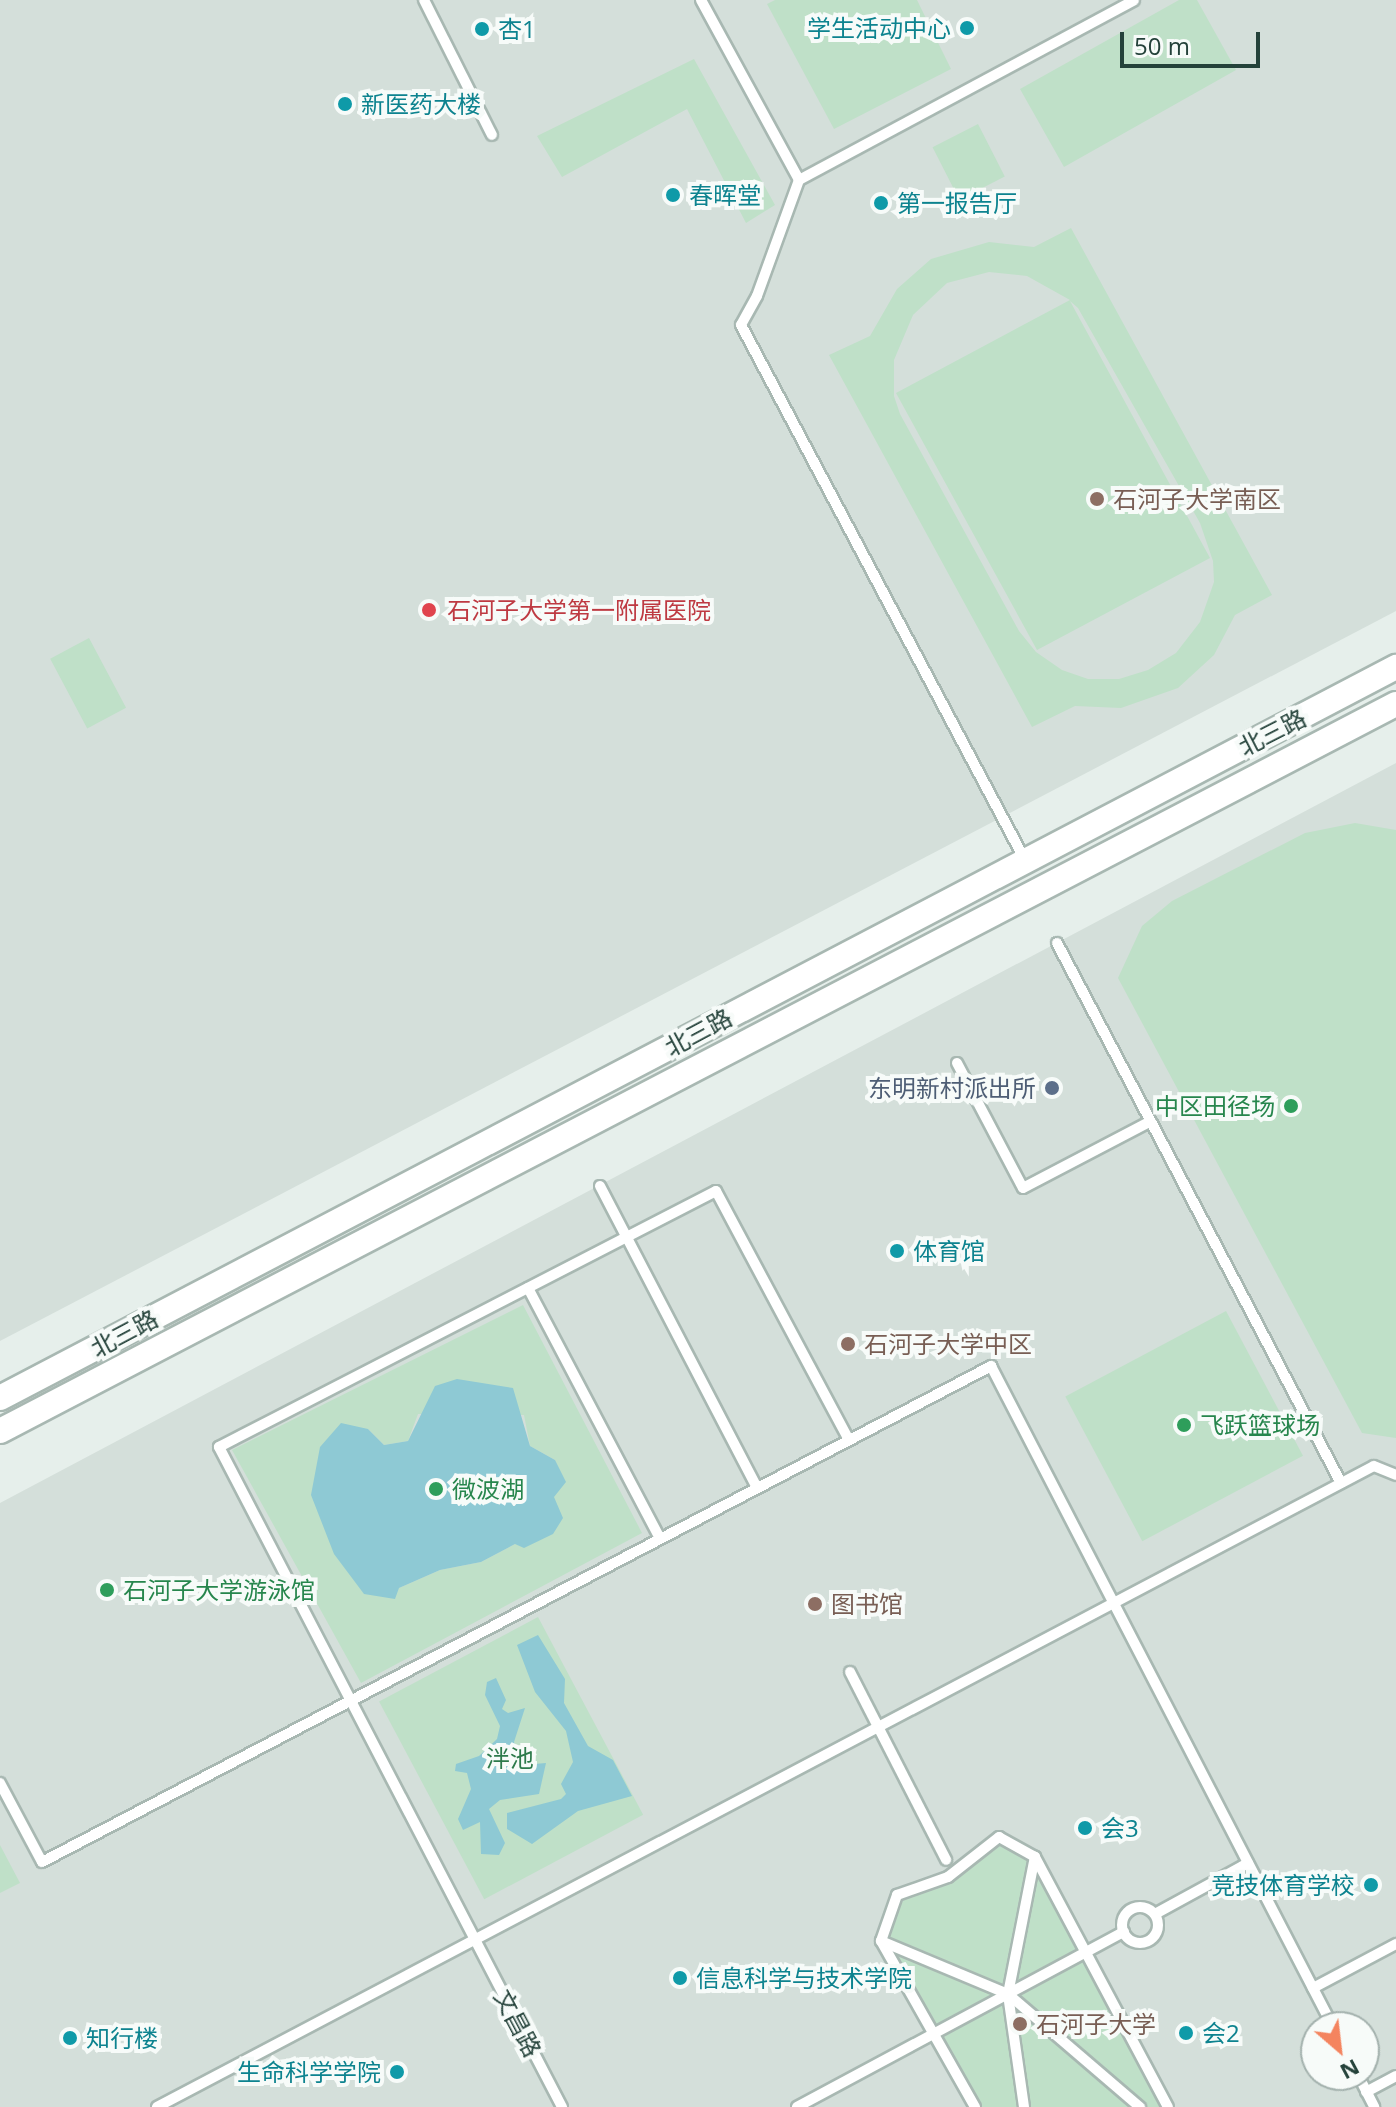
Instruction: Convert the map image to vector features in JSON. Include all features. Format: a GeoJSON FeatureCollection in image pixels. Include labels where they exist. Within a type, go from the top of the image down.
{"type":"FeatureCollection","features":[{"type":"Feature","properties":{"kind":"main road","name":"北三路"},"geometry":{"type":"LineString","coordinates":[[0,1398],[1396,667]]}},
{"type":"Feature","properties":{"kind":"main road","name":"北三路"},"geometry":{"type":"LineString","coordinates":[[0,1431],[1396,704]]}},
{"type":"Feature","properties":{"kind":"lane"},"geometry":{"type":"LineString","coordinates":[[424,0],[492,135]]}},
{"type":"Feature","properties":{"kind":"lane"},"geometry":{"type":"LineString","coordinates":[[701,0],[799,180]]}},
{"type":"Feature","properties":{"kind":"lane"},"geometry":{"type":"LineString","coordinates":[[1025,860],[741,325],[757,296],[799,180],[1134,0]]}},
{"type":"Feature","properties":{"kind":"lane"},"geometry":{"type":"LineString","coordinates":[[1057,943],[1341,1483]]}},
{"type":"Feature","properties":{"kind":"lane"},"geometry":{"type":"LineString","coordinates":[[957,1063],[1023,1188],[1151,1121]]}},
{"type":"Feature","properties":{"kind":"lane"},"geometry":{"type":"LineString","coordinates":[[600,1186],[757,1488]]}},
{"type":"Feature","properties":{"kind":"lane"},"geometry":{"type":"LineString","coordinates":[[660,1538],[528,1288],[716,1191],[849,1440]]}},
{"type":"Feature","properties":{"kind":"lane","name":"文昌路"},"geometry":{"type":"LineString","coordinates":[[528,1288],[219,1447],[353,1699],[473,1939],[562,2107]]}},
{"type":"Feature","properties":{"kind":"lane"},"geometry":{"type":"LineString","coordinates":[[0,1783],[42,1862],[991,1366],[1325,2011]]}},
{"type":"Feature","properties":{"kind":"lane"},"geometry":{"type":"LineString","coordinates":[[157,2107],[1374,1466],[1396,1475]]}},
{"type":"Feature","properties":{"kind":"lane"},"geometry":{"type":"LineString","coordinates":[[850,1672],[946,1860]]}},
{"type":"Feature","properties":{"kind":"lane"},"geometry":{"type":"LineString","coordinates":[[975,2107],[881,1941],[897,1895],[948,1877],[999,1837],[1035,1857],[1168,2107]]}},
{"type":"Feature","properties":{"kind":"lane"},"geometry":{"type":"LineString","coordinates":[[1024,2107],[1008,1994],[1035,1857]]}},
{"type":"Feature","properties":{"kind":"lane"},"geometry":{"type":"LineString","coordinates":[[1155,1914],[1248,1863]]}},
{"type":"Feature","properties":{"kind":"lane"},"geometry":{"type":"LineString","coordinates":[[1141,1907],[1155,1914],[1158,1927],[1151,1938],[1133,1941],[1124,1932],[1122,1922],[1131,1909],[1141,1907]]}},
{"type":"Feature","properties":{"kind":"lane"},"geometry":{"type":"LineString","coordinates":[[797,2107],[1124,1932]]}},
{"type":"Feature","properties":{"kind":"lane"},"geometry":{"type":"LineString","coordinates":[[881,1941],[1008,1994],[1140,2107]]}},
{"type":"Feature","properties":{"kind":"lane"},"geometry":{"type":"LineString","coordinates":[[1313,1988],[1396,1944]]}},
{"type":"Feature","properties":{"kind":"lane"},"geometry":{"type":"LineString","coordinates":[[1374,2107],[1366,2092],[1396,2076]]}},
{"type":"Feature","properties":{"kind":"shaded area"},"geometry":{"type":"Polygon","coordinates":[[[0,0],[1396,0],[1396,611],[0,1341],[0,0]]]}},
{"type":"Feature","properties":{"kind":"shaded area","name":"石河子大学中区"},"geometry":{"type":"Polygon","coordinates":[[[1396,763],[1396,2107],[0,2107],[0,1503],[1396,763]]]}},
{"type":"Feature","properties":{"kind":"green space"},"geometry":{"type":"Polygon","coordinates":[[[775,0],[917,0],[951,69],[834,129],[767,4],[775,0]]]}},
{"type":"Feature","properties":{"kind":"green space"},"geometry":{"type":"Polygon","coordinates":[[[1179,0],[1197,0],[1236,70],[1064,167],[1020,89],[1179,0]]]}},
{"type":"Feature","properties":{"kind":"green space"},"geometry":{"type":"Polygon","coordinates":[[[694,59],[775,205],[746,223],[687,109],[562,177],[537,136],[694,59]]]}},
{"type":"Feature","properties":{"kind":"green space"},"geometry":{"type":"Polygon","coordinates":[[[978,124],[1005,177],[959,200],[933,147],[978,124]]]}},
{"type":"Feature","properties":{"kind":"green space"},"geometry":{"type":"Polygon","coordinates":[[[1071,228],[1272,595],[1235,615],[1214,655],[1178,688],[1121,708],[1075,706],[1032,727],[829,355],[870,336],[897,289],[931,259],[989,242],[1034,247],[1071,228]],[[989,272],[947,283],[913,315],[894,360],[894,396],[900,414],[1019,631],[1036,652],[1062,670],[1088,679],[1119,679],[1148,670],[1176,653],[1200,622],[1214,582],[1213,561],[1200,523],[1078,308],[1070,301],[1210,558],[1037,650],[896,393],[1070,300],[1027,276],[989,272]]]}},
{"type":"Feature","properties":{"kind":"green space"},"geometry":{"type":"Polygon","coordinates":[[[89,638],[126,708],[87,728],[50,659],[89,638]]]}},
{"type":"Feature","properties":{"kind":"green space","name":"中区田径场"},"geometry":{"type":"Polygon","coordinates":[[[1355,823],[1396,830],[1396,1438],[1362,1433],[1118,978],[1142,926],[1172,901],[1305,833],[1355,823]]]}},
{"type":"Feature","properties":{"kind":"green space"},"geometry":{"type":"Polygon","coordinates":[[[523,1305],[642,1533],[361,1683],[232,1450],[523,1305]],[[418,1414],[408,1441],[384,1445],[368,1429],[399,1588],[440,1570],[481,1562],[515,1544],[554,1497],[555,1460],[530,1446],[524,1415],[418,1414]]]}},
{"type":"Feature","properties":{"kind":"green space","name":"飞跃篮球场"},"geometry":{"type":"Polygon","coordinates":[[[1226,1311],[1303,1456],[1142,1541],[1065,1396],[1226,1311]]]}},
{"type":"Feature","properties":{"kind":"green space","name":"泮池"},"geometry":{"type":"Polygon","coordinates":[[[538,1617],[643,1815],[484,1899],[379,1702],[538,1617]]]}},
{"type":"Feature","properties":{"kind":"green space"},"geometry":{"type":"Polygon","coordinates":[[[999,1837],[1035,1857],[1168,2107],[975,2107],[881,1941],[904,1899],[948,1877],[999,1837]]]}},
{"type":"Feature","properties":{"kind":"green space"},"geometry":{"type":"Polygon","coordinates":[[[0,1845],[20,1883],[0,1893],[0,1845]]]}},
{"type":"Feature","properties":{"kind":"water","name":"微波湖"},"geometry":{"type":"Polygon","coordinates":[[[457,1379],[513,1388],[530,1446],[555,1460],[566,1482],[554,1497],[563,1518],[553,1534],[524,1548],[515,1544],[481,1562],[440,1570],[399,1588],[395,1599],[364,1594],[334,1554],[311,1495],[320,1447],[341,1423],[368,1429],[384,1445],[408,1441],[435,1386],[457,1379]]]}},
{"type":"Feature","properties":{"kind":"water"},"geometry":{"type":"Polygon","coordinates":[[[538,1635],[565,1679],[564,1703],[588,1746],[613,1760],[632,1796],[578,1811],[532,1844],[507,1829],[507,1813],[561,1799],[566,1794],[561,1784],[573,1762],[566,1731],[535,1692],[517,1645],[538,1635]]]}},
{"type":"Feature","properties":{"kind":"water"},"geometry":{"type":"Polygon","coordinates":[[[496,1678],[506,1700],[502,1709],[508,1713],[525,1708],[514,1742],[523,1765],[546,1763],[539,1794],[500,1800],[489,1809],[505,1843],[499,1855],[481,1854],[480,1822],[463,1830],[458,1819],[471,1789],[467,1773],[455,1771],[456,1764],[479,1756],[497,1739],[500,1726],[485,1695],[487,1682],[496,1678]]]}},
{"type":"Feature","properties":{"kind":"place","name":"学生活动中心"},"geometry":{"type":"Point","coordinates":[967,28]}},
{"type":"Feature","properties":{"kind":"place","name":"杏1"},"geometry":{"type":"Point","coordinates":[482,29]}},
{"type":"Feature","properties":{"kind":"place","name":"新医药大楼"},"geometry":{"type":"Point","coordinates":[345,104]}},
{"type":"Feature","properties":{"kind":"place","name":"春晖堂"},"geometry":{"type":"Point","coordinates":[673,195]}},
{"type":"Feature","properties":{"kind":"place","name":"第一报告厅"},"geometry":{"type":"Point","coordinates":[881,203]}},
{"type":"Feature","properties":{"kind":"place","name":"石河子大学南区"},"geometry":{"type":"Point","coordinates":[1097,499]}},
{"type":"Feature","properties":{"kind":"place","name":"石河子大学第一附属医院"},"geometry":{"type":"Point","coordinates":[429,610]}},
{"type":"Feature","properties":{"kind":"place","name":"东明新村派出所"},"geometry":{"type":"Point","coordinates":[1052,1088]}},
{"type":"Feature","properties":{"kind":"place","name":"中区田径场"},"geometry":{"type":"Point","coordinates":[1291,1106]}},
{"type":"Feature","properties":{"kind":"place","name":"体育馆"},"geometry":{"type":"Point","coordinates":[897,1251]}},
{"type":"Feature","properties":{"kind":"place","name":"石河子大学中区"},"geometry":{"type":"Point","coordinates":[848,1344]}},
{"type":"Feature","properties":{"kind":"place","name":"飞跃篮球场"},"geometry":{"type":"Point","coordinates":[1184,1425]}},
{"type":"Feature","properties":{"kind":"place","name":"微波湖"},"geometry":{"type":"Point","coordinates":[436,1489]}},
{"type":"Feature","properties":{"kind":"place","name":"石河子大学游泳馆"},"geometry":{"type":"Point","coordinates":[107,1590]}},
{"type":"Feature","properties":{"kind":"place","name":"图书馆"},"geometry":{"type":"Point","coordinates":[815,1604]}},
{"type":"Feature","properties":{"kind":"place","name":"会3"},"geometry":{"type":"Point","coordinates":[1085,1828]}},
{"type":"Feature","properties":{"kind":"place","name":"竞技体育学校"},"geometry":{"type":"Point","coordinates":[1371,1885]}},
{"type":"Feature","properties":{"kind":"place","name":"信息科学与技术学院"},"geometry":{"type":"Point","coordinates":[680,1978]}},
{"type":"Feature","properties":{"kind":"place","name":"石河子大学"},"geometry":{"type":"Point","coordinates":[1020,2024]}},
{"type":"Feature","properties":{"kind":"place","name":"会2"},"geometry":{"type":"Point","coordinates":[1186,2033]}},
{"type":"Feature","properties":{"kind":"place","name":"知行楼"},"geometry":{"type":"Point","coordinates":[70,2038]}},
{"type":"Feature","properties":{"kind":"place","name":"生命科学学院"},"geometry":{"type":"Point","coordinates":[397,2072]}}]}
